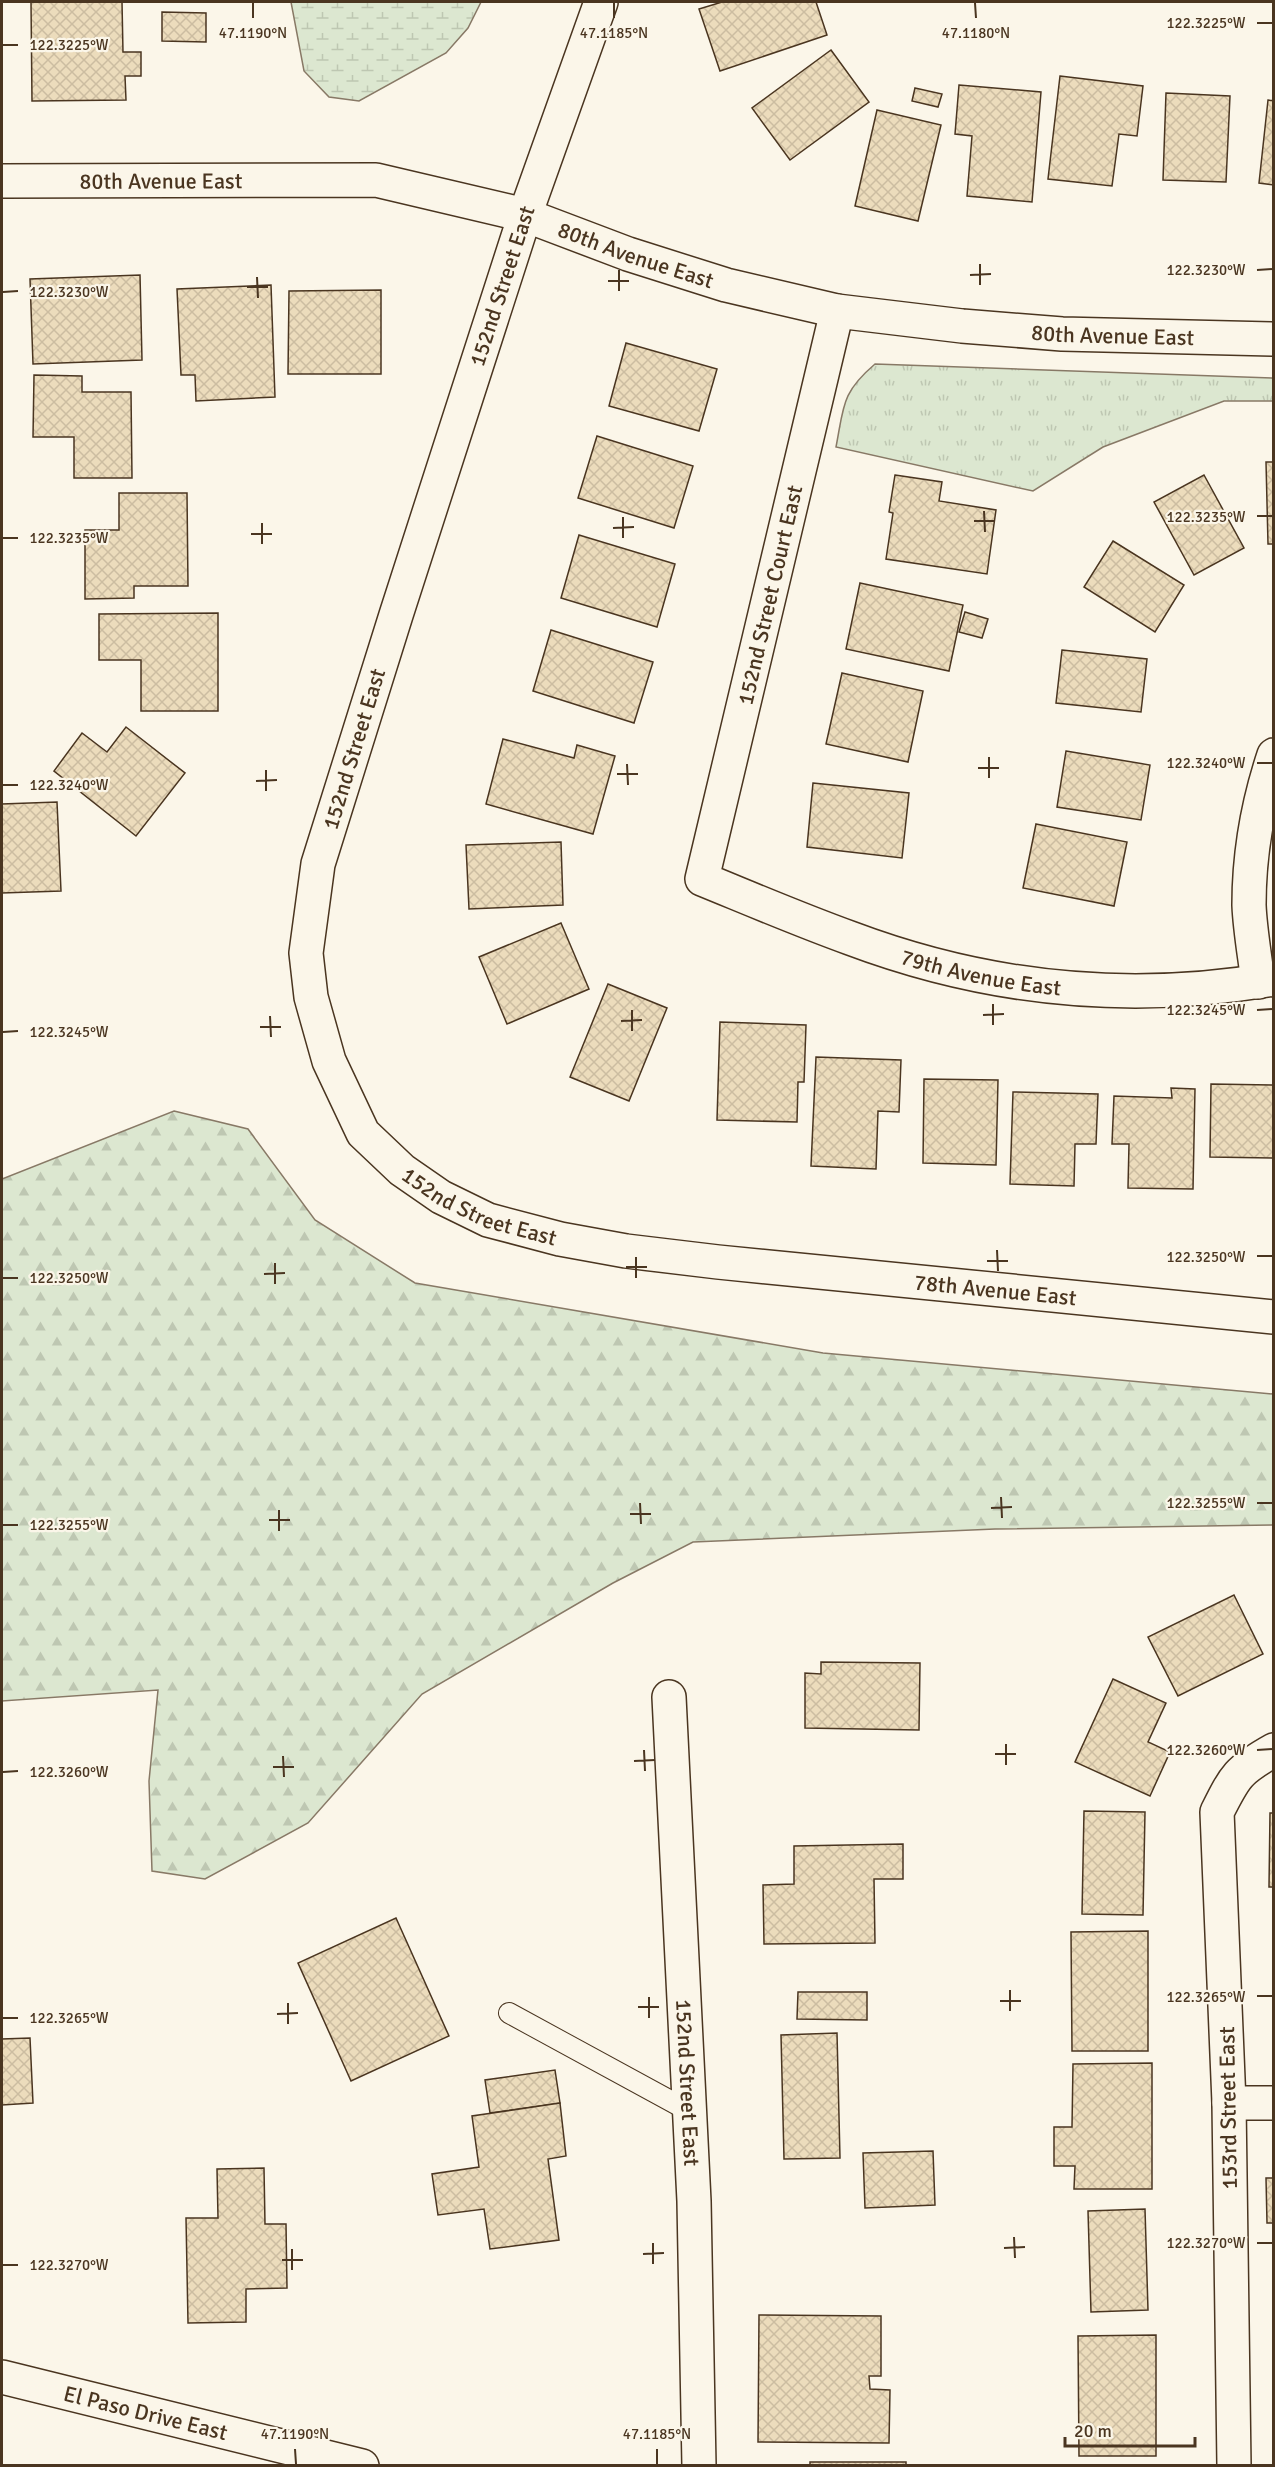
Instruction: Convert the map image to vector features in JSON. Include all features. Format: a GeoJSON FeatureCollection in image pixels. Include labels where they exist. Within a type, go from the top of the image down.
{"type":"FeatureCollection","features":[{"type":"Feature","properties":{"kind":"street","name":"152nd Street East"},"geometry":{"type":"LineString","coordinates":[[601,2],[525,215],[318,864],[306,953],[311,997],[329,1061],[363,1133],[402,1170],[441,1197],[488,1220],[560,1239],[626,1251],[718,1262]]}},
{"type":"Feature","properties":{"kind":"street","name":"80th Avenue East"},"geometry":{"type":"LineString","coordinates":[[2,181],[376,180],[525,215],[628,254],[726,285],[837,311],[962,326],[1062,334],[1274,339]]}},
{"type":"Feature","properties":{"kind":"street","name":"152nd Street Court East"},"geometry":{"type":"LineString","coordinates":[[702,879],[837,311]]}},
{"type":"Feature","properties":{"kind":"street"},"geometry":{"type":"LineString","coordinates":[[1266,981],[1249,906],[1251,863],[1258,810],[1274,756]]}},
{"type":"Feature","properties":{"kind":"street","name":"79th Avenue East"},"geometry":{"type":"LineString","coordinates":[[702,879],[852,939],[934,964],[994,979],[1111,993],[1185,991],[1266,981]]}},
{"type":"Feature","properties":{"kind":"street","name":"78th Avenue East"},"geometry":{"type":"LineString","coordinates":[[718,1262],[1274,1317]]}},
{"type":"Feature","properties":{"kind":"street","name":"152nd Street East"},"geometry":{"type":"LineString","coordinates":[[669,1697],[694,2201],[699,2466]]}},
{"type":"Feature","properties":{"kind":"street","name":"153rd Street East"},"geometry":{"type":"LineString","coordinates":[[1241,2464],[1217,1812],[1233,1779],[1262,1756]]}},
{"type":"Feature","properties":{"kind":"street"},"geometry":{"type":"LineString","coordinates":[[1229,2103],[1274,2103]]}},
{"type":"Feature","properties":{"kind":"street","name":"El Paso Drive East"},"geometry":{"type":"LineString","coordinates":[[2,2377],[362,2466]]}},
{"type":"Feature","properties":{"kind":"lane"},"geometry":{"type":"LineString","coordinates":[[509,2013],[689,2111]]}},
{"type":"Feature","properties":{"kind":"green space"},"geometry":{"type":"Polygon","coordinates":[[[291,2],[481,2],[468,28],[446,53],[359,101],[329,97],[304,71],[291,2]]]}},
{"type":"Feature","properties":{"kind":"green space"},"geometry":{"type":"Polygon","coordinates":[[[875,364],[1273,378],[1273,401],[1224,401],[1103,447],[1033,491],[836,447],[843,410],[850,392],[875,364]]]}},
{"type":"Feature","properties":{"kind":"green space"},"geometry":{"type":"Polygon","coordinates":[[[174,1111],[248,1129],[315,1220],[415,1283],[823,1353],[1273,1394],[1273,1525],[995,1529],[693,1542],[613,1583],[422,1694],[308,1823],[205,1879],[152,1871],[149,1781],[158,1690],[2,1701],[2,1179],[174,1111]]]}},
{"type":"Feature","properties":{"kind":"building"},"geometry":{"type":"Polygon","coordinates":[[[31,2],[122,2],[123,52],[141,52],[141,76],[125,76],[126,100],[32,101],[31,2]]]}},
{"type":"Feature","properties":{"kind":"building"},"geometry":{"type":"Polygon","coordinates":[[[722,2],[816,2],[827,35],[720,71],[699,9],[722,2]]]}},
{"type":"Feature","properties":{"kind":"building"},"geometry":{"type":"Polygon","coordinates":[[[162,12],[206,13],[206,42],[162,41],[162,12]]]}},
{"type":"Feature","properties":{"kind":"building"},"geometry":{"type":"Polygon","coordinates":[[[831,50],[869,102],[790,160],[752,108],[831,50]]]}},
{"type":"Feature","properties":{"kind":"building"},"geometry":{"type":"Polygon","coordinates":[[[1060,76],[1143,86],[1137,136],[1119,134],[1112,186],[1048,179],[1060,76]]]}},
{"type":"Feature","properties":{"kind":"building"},"geometry":{"type":"Polygon","coordinates":[[[959,85],[1041,92],[1032,202],[967,196],[972,136],[955,134],[959,85]]]}},
{"type":"Feature","properties":{"kind":"building"},"geometry":{"type":"Polygon","coordinates":[[[915,88],[942,94],[938,107],[912,101],[915,88]]]}},
{"type":"Feature","properties":{"kind":"building"},"geometry":{"type":"Polygon","coordinates":[[[1166,93],[1230,96],[1226,182],[1163,180],[1166,93]]]}},
{"type":"Feature","properties":{"kind":"building"},"geometry":{"type":"Polygon","coordinates":[[[1268,100],[1274,101],[1274,185],[1259,183],[1268,100]]]}},
{"type":"Feature","properties":{"kind":"building"},"geometry":{"type":"Polygon","coordinates":[[[877,110],[941,125],[918,221],[855,206],[877,110]]]}},
{"type":"Feature","properties":{"kind":"building"},"geometry":{"type":"Polygon","coordinates":[[[140,275],[142,360],[33,364],[30,279],[140,275]]]}},
{"type":"Feature","properties":{"kind":"building"},"geometry":{"type":"Polygon","coordinates":[[[271,285],[275,397],[196,401],[195,375],[181,375],[177,289],[271,285]]]}},
{"type":"Feature","properties":{"kind":"building"},"geometry":{"type":"Polygon","coordinates":[[[381,290],[381,374],[288,374],[289,291],[381,290]]]}},
{"type":"Feature","properties":{"kind":"building"},"geometry":{"type":"Polygon","coordinates":[[[626,343],[717,369],[699,431],[609,406],[626,343]]]}},
{"type":"Feature","properties":{"kind":"building"},"geometry":{"type":"Polygon","coordinates":[[[34,375],[82,376],[82,392],[131,392],[132,478],[74,478],[74,437],[33,437],[34,375]]]}},
{"type":"Feature","properties":{"kind":"building"},"geometry":{"type":"Polygon","coordinates":[[[597,436],[693,466],[674,528],[578,498],[597,436]]]}},
{"type":"Feature","properties":{"kind":"building"},"geometry":{"type":"Polygon","coordinates":[[[1266,462],[1274,462],[1274,544],[1268,544],[1266,462]]]}},
{"type":"Feature","properties":{"kind":"building"},"geometry":{"type":"Polygon","coordinates":[[[895,475],[942,482],[939,501],[996,510],[987,574],[886,559],[893,513],[889,512],[895,475]]]}},
{"type":"Feature","properties":{"kind":"building"},"geometry":{"type":"Polygon","coordinates":[[[1204,475],[1244,548],[1194,575],[1154,502],[1204,475]]]}},
{"type":"Feature","properties":{"kind":"building"},"geometry":{"type":"Polygon","coordinates":[[[119,493],[187,493],[188,586],[134,586],[134,598],[85,599],[85,530],[119,530],[119,493]]]}},
{"type":"Feature","properties":{"kind":"building"},"geometry":{"type":"Polygon","coordinates":[[[579,535],[675,564],[657,627],[561,598],[579,535]]]}},
{"type":"Feature","properties":{"kind":"building"},"geometry":{"type":"Polygon","coordinates":[[[1113,541],[1184,585],[1155,632],[1084,587],[1113,541]]]}},
{"type":"Feature","properties":{"kind":"building"},"geometry":{"type":"Polygon","coordinates":[[[860,583],[963,605],[949,671],[846,649],[860,583]]]}},
{"type":"Feature","properties":{"kind":"building"},"geometry":{"type":"Polygon","coordinates":[[[965,612],[988,619],[982,638],[959,632],[965,612]]]}},
{"type":"Feature","properties":{"kind":"building"},"geometry":{"type":"Polygon","coordinates":[[[218,613],[218,711],[141,711],[141,660],[99,660],[99,614],[218,613]]]}},
{"type":"Feature","properties":{"kind":"building"},"geometry":{"type":"Polygon","coordinates":[[[551,630],[653,662],[634,723],[533,691],[551,630]]]}},
{"type":"Feature","properties":{"kind":"building"},"geometry":{"type":"Polygon","coordinates":[[[1062,650],[1147,659],[1141,712],[1056,703],[1062,650]]]}},
{"type":"Feature","properties":{"kind":"building"},"geometry":{"type":"Polygon","coordinates":[[[842,673],[923,691],[908,762],[826,744],[842,673]]]}},
{"type":"Feature","properties":{"kind":"building"},"geometry":{"type":"Polygon","coordinates":[[[126,727],[185,773],[136,836],[54,771],[82,733],[107,752],[126,727]]]}},
{"type":"Feature","properties":{"kind":"building"},"geometry":{"type":"Polygon","coordinates":[[[503,739],[574,758],[577,745],[615,756],[593,834],[486,804],[503,739]]]}},
{"type":"Feature","properties":{"kind":"building"},"geometry":{"type":"Polygon","coordinates":[[[1066,751],[1150,765],[1141,820],[1057,807],[1066,751]]]}},
{"type":"Feature","properties":{"kind":"building"},"geometry":{"type":"Polygon","coordinates":[[[813,783],[909,793],[902,858],[807,847],[813,783]]]}},
{"type":"Feature","properties":{"kind":"building"},"geometry":{"type":"Polygon","coordinates":[[[57,802],[61,891],[2,893],[2,804],[57,802]]]}},
{"type":"Feature","properties":{"kind":"building"},"geometry":{"type":"Polygon","coordinates":[[[1036,824],[1127,842],[1114,906],[1023,888],[1036,824]]]}},
{"type":"Feature","properties":{"kind":"building"},"geometry":{"type":"Polygon","coordinates":[[[561,842],[563,905],[469,909],[466,845],[561,842]]]}},
{"type":"Feature","properties":{"kind":"building"},"geometry":{"type":"Polygon","coordinates":[[[561,923],[589,989],[507,1024],[479,957],[561,923]]]}},
{"type":"Feature","properties":{"kind":"building"},"geometry":{"type":"Polygon","coordinates":[[[608,984],[667,1008],[629,1101],[570,1077],[608,984]]]}},
{"type":"Feature","properties":{"kind":"building"},"geometry":{"type":"Polygon","coordinates":[[[720,1022],[806,1025],[804,1082],[798,1082],[797,1122],[717,1120],[720,1022]]]}},
{"type":"Feature","properties":{"kind":"building"},"geometry":{"type":"Polygon","coordinates":[[[816,1057],[901,1060],[899,1112],[878,1111],[876,1169],[811,1166],[816,1057]]]}},
{"type":"Feature","properties":{"kind":"building"},"geometry":{"type":"Polygon","coordinates":[[[924,1079],[998,1080],[996,1165],[923,1163],[924,1079]]]}},
{"type":"Feature","properties":{"kind":"building"},"geometry":{"type":"Polygon","coordinates":[[[1211,1084],[1274,1085],[1274,1158],[1210,1157],[1211,1084]]]}},
{"type":"Feature","properties":{"kind":"building"},"geometry":{"type":"Polygon","coordinates":[[[1171,1088],[1195,1089],[1193,1189],[1128,1188],[1129,1144],[1112,1144],[1114,1096],[1172,1098],[1171,1088]]]}},
{"type":"Feature","properties":{"kind":"building"},"geometry":{"type":"Polygon","coordinates":[[[1013,1092],[1098,1094],[1096,1144],[1075,1144],[1074,1186],[1010,1184],[1013,1092]]]}},
{"type":"Feature","properties":{"kind":"building"},"geometry":{"type":"Polygon","coordinates":[[[1234,1595],[1263,1654],[1178,1696],[1148,1637],[1234,1595]]]}},
{"type":"Feature","properties":{"kind":"building"},"geometry":{"type":"Polygon","coordinates":[[[821,1662],[920,1663],[919,1730],[805,1728],[805,1673],[821,1674],[821,1662]]]}},
{"type":"Feature","properties":{"kind":"building"},"geometry":{"type":"Polygon","coordinates":[[[1113,1679],[1166,1703],[1148,1742],[1170,1752],[1150,1796],[1075,1762],[1113,1679]]]}},
{"type":"Feature","properties":{"kind":"building"},"geometry":{"type":"Polygon","coordinates":[[[1084,1811],[1145,1812],[1143,1915],[1082,1914],[1084,1811]]]}},
{"type":"Feature","properties":{"kind":"building"},"geometry":{"type":"Polygon","coordinates":[[[1270,1813],[1274,1813],[1274,1887],[1269,1887],[1270,1813]]]}},
{"type":"Feature","properties":{"kind":"building"},"geometry":{"type":"Polygon","coordinates":[[[903,1844],[903,1879],[874,1879],[875,1943],[764,1944],[763,1885],[794,1884],[794,1846],[903,1844]]]}},
{"type":"Feature","properties":{"kind":"building"},"geometry":{"type":"Polygon","coordinates":[[[396,1918],[449,2036],[351,2081],[298,1963],[396,1918]]]}},
{"type":"Feature","properties":{"kind":"building"},"geometry":{"type":"Polygon","coordinates":[[[1148,1931],[1148,2051],[1072,2051],[1071,1932],[1148,1931]]]}},
{"type":"Feature","properties":{"kind":"building"},"geometry":{"type":"Polygon","coordinates":[[[798,1992],[867,1992],[867,2020],[797,2019],[798,1992]]]}},
{"type":"Feature","properties":{"kind":"building"},"geometry":{"type":"Polygon","coordinates":[[[837,2033],[840,2158],[784,2159],[781,2035],[837,2033]]]}},
{"type":"Feature","properties":{"kind":"building"},"geometry":{"type":"Polygon","coordinates":[[[30,2038],[33,2103],[2,2105],[2,2039],[30,2038]]]}},
{"type":"Feature","properties":{"kind":"building"},"geometry":{"type":"Polygon","coordinates":[[[1152,2063],[1152,2189],[1074,2189],[1075,2166],[1054,2166],[1054,2127],[1072,2127],[1073,2064],[1152,2063]]]}},
{"type":"Feature","properties":{"kind":"building"},"geometry":{"type":"Polygon","coordinates":[[[555,2070],[560,2103],[490,2113],[485,2080],[555,2070]]]}},
{"type":"Feature","properties":{"kind":"building"},"geometry":{"type":"Polygon","coordinates":[[[560,2103],[566,2156],[548,2159],[559,2240],[490,2249],[484,2209],[438,2215],[432,2174],[479,2167],[472,2116],[560,2103]]]}},
{"type":"Feature","properties":{"kind":"building"},"geometry":{"type":"Polygon","coordinates":[[[933,2151],[935,2205],[865,2208],[863,2153],[933,2151]]]}},
{"type":"Feature","properties":{"kind":"building"},"geometry":{"type":"Polygon","coordinates":[[[264,2168],[265,2224],[286,2224],[287,2288],[246,2289],[246,2322],[188,2323],[186,2218],[218,2218],[217,2169],[264,2168]]]}},
{"type":"Feature","properties":{"kind":"building"},"geometry":{"type":"Polygon","coordinates":[[[1266,2178],[1274,2178],[1274,2223],[1267,2223],[1266,2178]]]}},
{"type":"Feature","properties":{"kind":"building"},"geometry":{"type":"Polygon","coordinates":[[[1145,2209],[1148,2310],[1091,2312],[1088,2211],[1145,2209]]]}},
{"type":"Feature","properties":{"kind":"building"},"geometry":{"type":"Polygon","coordinates":[[[759,2315],[881,2316],[881,2376],[869,2376],[870,2389],[890,2390],[889,2443],[758,2442],[759,2315]]]}},
{"type":"Feature","properties":{"kind":"building"},"geometry":{"type":"Polygon","coordinates":[[[1156,2335],[1156,2456],[1079,2456],[1078,2336],[1156,2335]]]}},
{"type":"Feature","properties":{"kind":"building"},"geometry":{"type":"Polygon","coordinates":[[[810,2462],[906,2462],[906,2466],[810,2466],[810,2462]]]}}]}
